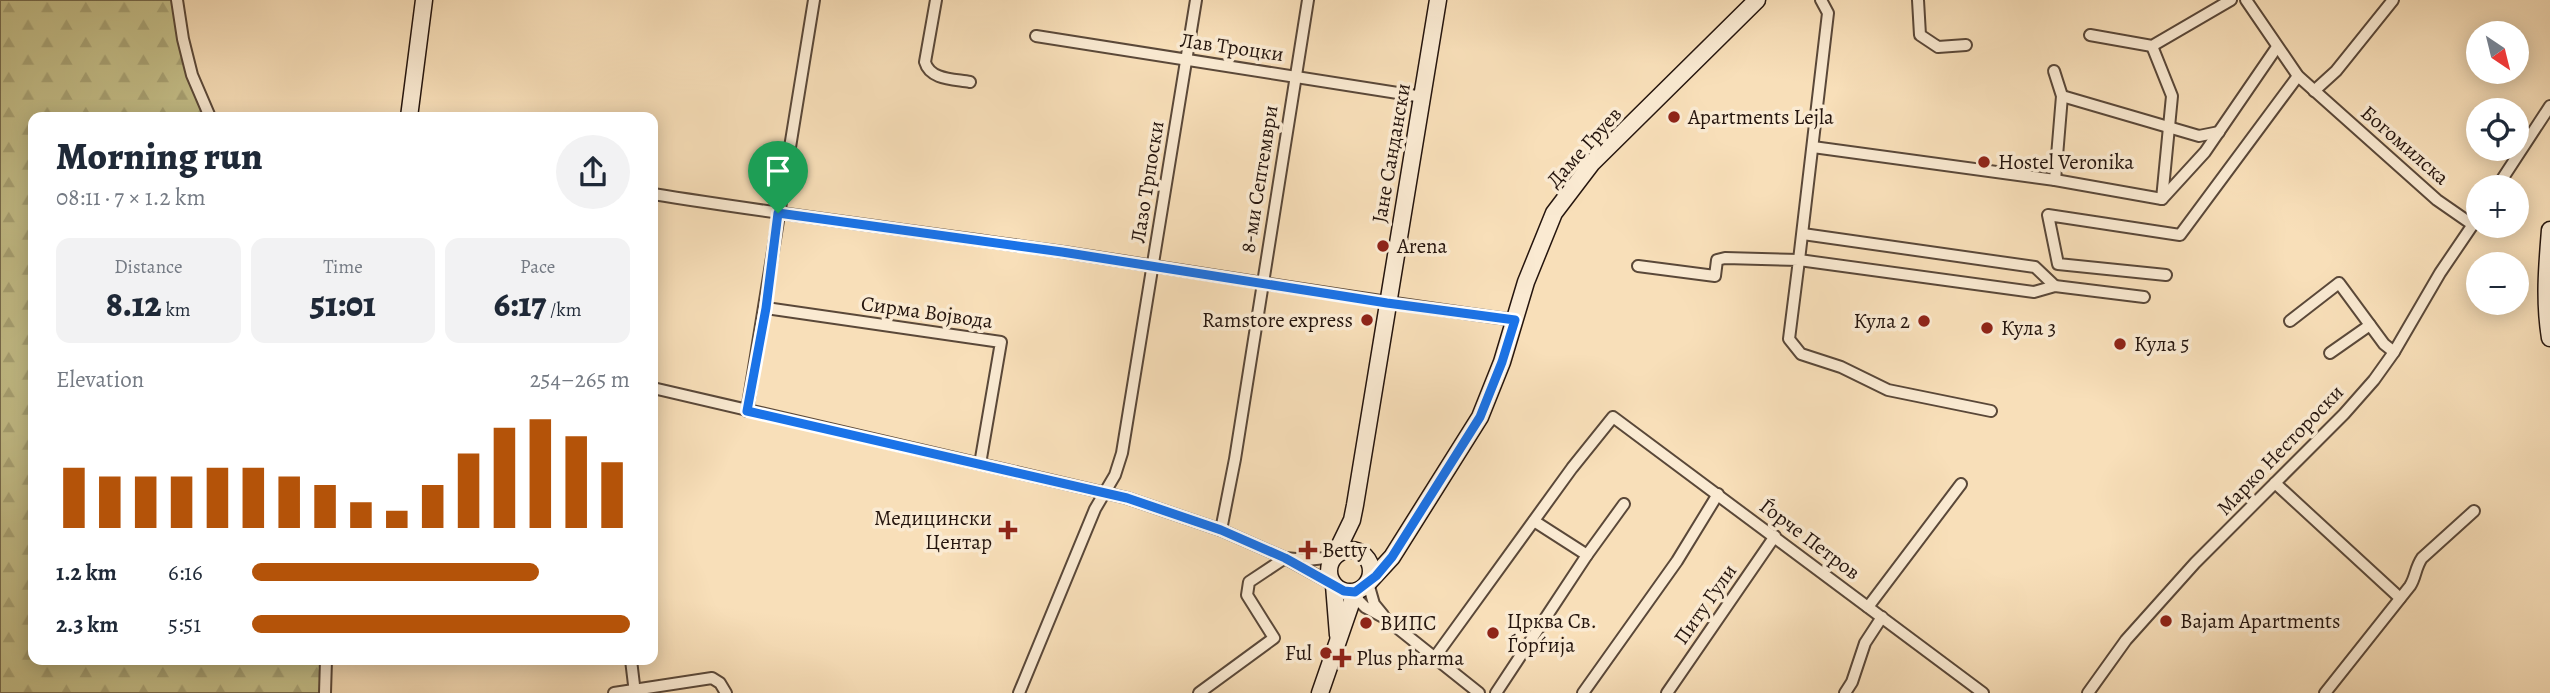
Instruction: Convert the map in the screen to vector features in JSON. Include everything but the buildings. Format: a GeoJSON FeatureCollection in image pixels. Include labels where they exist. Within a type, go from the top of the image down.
{"type":"FeatureCollection","features":[{"type":"Feature","properties":{"kind":"street"},"geometry":{"type":"LineString","coordinates":[[177,0],[192,75],[208,112]]}},
{"type":"Feature","properties":{"kind":"street"},"geometry":{"type":"LineString","coordinates":[[410,112],[424,0]]}},
{"type":"Feature","properties":{"kind":"street"},"geometry":{"type":"LineString","coordinates":[[747,411],[766,308],[778,213],[814,0]]}},
{"type":"Feature","properties":{"kind":"street"},"geometry":{"type":"LineString","coordinates":[[936,0],[925,62],[927,68],[933,74],[970,82]]}},
{"type":"Feature","properties":{"kind":"street","name":"Лазо Трпоски"},"geometry":{"type":"LineString","coordinates":[[1018,693],[1095,509],[1106,492],[1122,453],[1196,0]]}},
{"type":"Feature","properties":{"kind":"street","name":"8-ми Септември"},"geometry":{"type":"LineString","coordinates":[[1221,530],[1235,459],[1308,0]]}},
{"type":"Feature","properties":{"kind":"street","name":"Јане Сандански"},"geometry":{"type":"LineString","coordinates":[[1334,557],[1352,520],[1438,0]]}},
{"type":"Feature","properties":{"kind":"street","name":"Даме Груев"},"geometry":{"type":"LineString","coordinates":[[1362,587],[1382,570],[1480,417],[1502,362],[1541,241],[1554,213],[1592,163],[1758,0]]}},
{"type":"Feature","properties":{"kind":"street"},"geometry":{"type":"LineString","coordinates":[[1821,0],[1828,13],[1789,338],[1801,354],[1841,367],[1888,390],[1992,411]]}},
{"type":"Feature","properties":{"kind":"street"},"geometry":{"type":"LineString","coordinates":[[1918,0],[1920,35],[1938,47],[1966,46]]}},
{"type":"Feature","properties":{"kind":"street"},"geometry":{"type":"LineString","coordinates":[[2090,35],[2152,46],[2231,0]]}},
{"type":"Feature","properties":{"kind":"street","name":"Богомилска"},"geometry":{"type":"LineString","coordinates":[[2246,0],[2298,76],[2437,200],[2466,216]]}},
{"type":"Feature","properties":{"kind":"street"},"geometry":{"type":"LineString","coordinates":[[2314,91],[2336,71],[2393,0]]}},
{"type":"Feature","properties":{"kind":"street","name":"Лав Троцки"},"geometry":{"type":"LineString","coordinates":[[1036,36],[1423,97]]}},
{"type":"Feature","properties":{"kind":"street"},"geometry":{"type":"LineString","coordinates":[[2152,46],[2172,96],[2162,199]]}},
{"type":"Feature","properties":{"kind":"street"},"geometry":{"type":"LineString","coordinates":[[2162,199],[2205,152],[2277,47]]}},
{"type":"Feature","properties":{"kind":"street"},"geometry":{"type":"LineString","coordinates":[[2054,71],[2062,96],[2055,180]]}},
{"type":"Feature","properties":{"kind":"street"},"geometry":{"type":"LineString","coordinates":[[2166,275],[2058,264],[2048,215],[2180,235],[2298,76]]}},
{"type":"Feature","properties":{"kind":"street"},"geometry":{"type":"LineString","coordinates":[[2062,96],[2199,135],[2219,132]]}},
{"type":"Feature","properties":{"kind":"street"},"geometry":{"type":"LineString","coordinates":[[2505,175],[2550,106]]}},
{"type":"Feature","properties":{"kind":"street"},"geometry":{"type":"LineString","coordinates":[[2199,135],[2205,152]]}},
{"type":"Feature","properties":{"kind":"street"},"geometry":{"type":"LineString","coordinates":[[1813,147],[2055,180],[2162,199]]}},
{"type":"Feature","properties":{"kind":"street"},"geometry":{"type":"LineString","coordinates":[[658,195],[1515,320]]}},
{"type":"Feature","properties":{"kind":"street"},"geometry":{"type":"LineString","coordinates":[[2550,230],[2545,282],[2550,338]]}},
{"type":"Feature","properties":{"kind":"street"},"geometry":{"type":"LineString","coordinates":[[1803,234],[2035,267],[2055,286]]}},
{"type":"Feature","properties":{"kind":"street","name":"Марко Нестороски"},"geometry":{"type":"LineString","coordinates":[[2088,693],[2126,640],[2151,611],[2374,380],[2466,234]]}},
{"type":"Feature","properties":{"kind":"street"},"geometry":{"type":"LineString","coordinates":[[1638,266],[1715,276],[1717,260],[1725,258],[1799,260],[2034,292],[2055,286],[2144,297]]}},
{"type":"Feature","properties":{"kind":"street"},"geometry":{"type":"LineString","coordinates":[[2290,321],[2339,283],[2384,344],[2394,352]]}},
{"type":"Feature","properties":{"kind":"street","name":"Сирма Војвода"},"geometry":{"type":"LineString","coordinates":[[766,308],[1001,342],[980,464]]}},
{"type":"Feature","properties":{"kind":"street"},"geometry":{"type":"LineString","coordinates":[[2330,353],[2370,325]]}},
{"type":"Feature","properties":{"kind":"street"},"geometry":{"type":"LineString","coordinates":[[658,389],[1106,492],[1221,530],[1285,558],[1344,591],[1362,587]]}},
{"type":"Feature","properties":{"kind":"street","name":"Ѓорче Петров"},"geometry":{"type":"LineString","coordinates":[[1534,521],[1613,417],[1983,693]]}},
{"type":"Feature","properties":{"kind":"street"},"geometry":{"type":"LineString","coordinates":[[2275,483],[2400,598]]}},
{"type":"Feature","properties":{"kind":"street"},"geometry":{"type":"LineString","coordinates":[[1868,607],[1961,484]]}},
{"type":"Feature","properties":{"kind":"street"},"geometry":{"type":"LineString","coordinates":[[1583,693],[1677,561],[1718,494]]}},
{"type":"Feature","properties":{"kind":"street"},"geometry":{"type":"LineString","coordinates":[[1496,693],[1587,555],[1625,504]]}},
{"type":"Feature","properties":{"kind":"street"},"geometry":{"type":"LineString","coordinates":[[2325,693],[2357,656],[2414,579],[2417,565],[2422,558],[2474,511]]}},
{"type":"Feature","properties":{"kind":"street","name":"Јане Сандански"},"geometry":{"type":"LineString","coordinates":[[1352,520],[1360,552]]}},
{"type":"Feature","properties":{"kind":"street"},"geometry":{"type":"LineString","coordinates":[[1435,657],[1534,521],[1587,555]]}},
{"type":"Feature","properties":{"kind":"street","name":"Питу Гули"},"geometry":{"type":"LineString","coordinates":[[1667,693],[1775,536]]}},
{"type":"Feature","properties":{"kind":"street"},"geometry":{"type":"LineString","coordinates":[[1199,693],[1274,638],[1247,595],[1249,583],[1285,558],[1307,560],[1334,557],[1346,550],[1385,552],[1398,543]]}},
{"type":"Feature","properties":{"kind":"street"},"geometry":{"type":"LineString","coordinates":[[1320,693],[1338,635],[1371,569],[1366,556],[1360,552]]}},
{"type":"Feature","properties":{"kind":"street"},"geometry":{"type":"LineString","coordinates":[[1334,557],[1329,568],[1334,585],[1338,635]]}},
{"type":"Feature","properties":{"kind":"street"},"geometry":{"type":"LineString","coordinates":[[1362,587],[1359,601],[1385,618],[1479,693]]}},
{"type":"Feature","properties":{"kind":"street"},"geometry":{"type":"LineString","coordinates":[[1362,587],[1385,618]]}},
{"type":"Feature","properties":{"kind":"street"},"geometry":{"type":"LineString","coordinates":[[1346,619],[1372,612]]}},
{"type":"Feature","properties":{"kind":"street"},"geometry":{"type":"LineString","coordinates":[[1844,693],[1852,682],[1865,643],[1882,617]]}},
{"type":"Feature","properties":{"kind":"street"},"geometry":{"type":"LineString","coordinates":[[325,693],[326,665]]}},
{"type":"Feature","properties":{"kind":"street"},"geometry":{"type":"LineString","coordinates":[[632,665],[635,691]]}},
{"type":"Feature","properties":{"kind":"street"},"geometry":{"type":"LineString","coordinates":[[614,693],[712,678],[720,683],[726,693]]}},
{"type":"Feature","properties":{"kind":"green space"},"geometry":{"type":"Polygon","coordinates":[[[0,0],[177,0],[179,19],[208,112],[28,112],[28,665],[326,665],[325,693],[0,693],[0,0]]]}},
{"type":"Feature","properties":{"kind":"place","name":"Apartments Lejla"},"geometry":{"type":"Point","coordinates":[1674,117]}},
{"type":"Feature","properties":{"kind":"place","name":"Hostel Veronika"},"geometry":{"type":"Point","coordinates":[1984,162]}},
{"type":"Feature","properties":{"kind":"place","name":"Arena"},"geometry":{"type":"Point","coordinates":[1383,246]}},
{"type":"Feature","properties":{"kind":"place","name":"Ramstore express"},"geometry":{"type":"Point","coordinates":[1367,320]}},
{"type":"Feature","properties":{"kind":"place","name":"Кула 2"},"geometry":{"type":"Point","coordinates":[1924,321]}},
{"type":"Feature","properties":{"kind":"place","name":"Кула 3"},"geometry":{"type":"Point","coordinates":[1987,328]}},
{"type":"Feature","properties":{"kind":"place","name":"Кула 5"},"geometry":{"type":"Point","coordinates":[2120,344]}},
{"type":"Feature","properties":{"kind":"place","name":"Медицински Центар"},"geometry":{"type":"Point","coordinates":[1008,530]}},
{"type":"Feature","properties":{"kind":"place","name":"Betty"},"geometry":{"type":"Point","coordinates":[1308,550]}},
{"type":"Feature","properties":{"kind":"place","name":"Bajam Apartments"},"geometry":{"type":"Point","coordinates":[2166,621]}},
{"type":"Feature","properties":{"kind":"place","name":"ВИПС"},"geometry":{"type":"Point","coordinates":[1366,623]}},
{"type":"Feature","properties":{"kind":"place","name":"Црква Св. Ѓoрѓијa"},"geometry":{"type":"Point","coordinates":[1493,633]}},
{"type":"Feature","properties":{"kind":"place","name":"Ful"},"geometry":{"type":"Point","coordinates":[1326,653]}},
{"type":"Feature","properties":{"kind":"place","name":"Plus pharma"},"geometry":{"type":"Point","coordinates":[1342,658]}},
{"type":"Feature","properties":{"kind":"route"},"geometry":{"type":"LineString","coordinates":[[778,213],[1062,252],[1387,303],[1515,320],[1480,417],[1451,465],[1382,570],[1365,587],[1349,592],[1338,589],[1285,558],[1221,530],[1127,498],[747,411],[766,308],[778,213]]}}]}
